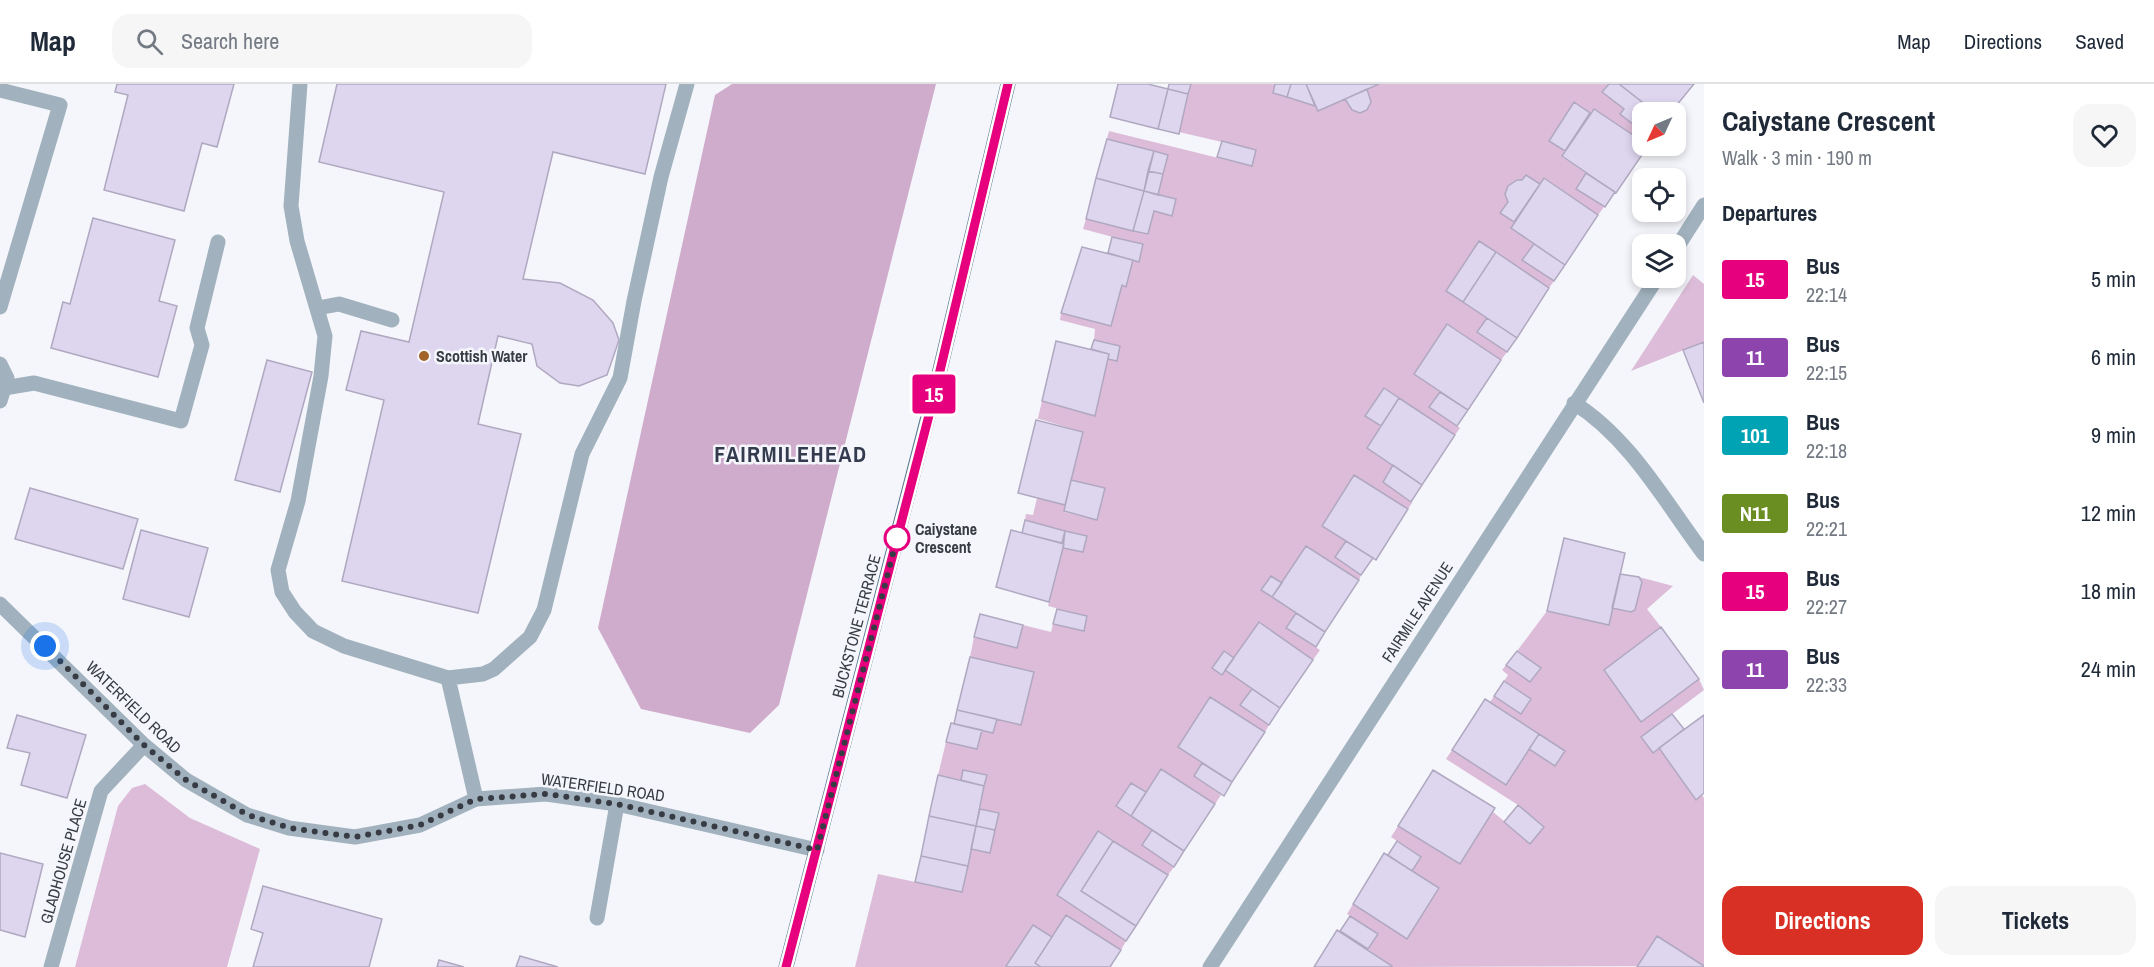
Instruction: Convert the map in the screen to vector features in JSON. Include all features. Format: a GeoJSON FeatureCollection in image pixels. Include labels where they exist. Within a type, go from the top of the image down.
{"type":"FeatureCollection","features":[{"type":"Feature","properties":{"kind":"main road","name":"BUCKSTONE TERRACE"},"geometry":{"type":"LineString","coordinates":[[786,967],[939,374],[1008,84]]}},
{"type":"Feature","properties":{"kind":"street"},"geometry":{"type":"LineString","coordinates":[[300,84],[291,206],[297,241],[325,336],[321,376],[298,501],[279,570],[282,592],[295,612],[313,631],[344,646],[448,678],[483,674],[494,669],[530,637],[544,610],[582,454],[620,378],[633,301],[662,177],[687,84]]}},
{"type":"Feature","properties":{"kind":"street"},"geometry":{"type":"LineString","coordinates":[[0,90],[60,105],[0,307]]}},
{"type":"Feature","properties":{"kind":"street"},"geometry":{"type":"LineString","coordinates":[[1686,234],[1704,206]]}},
{"type":"Feature","properties":{"kind":"street"},"geometry":{"type":"LineString","coordinates":[[2,394],[34,383],[181,421],[202,345],[197,328],[218,243]]}},
{"type":"Feature","properties":{"kind":"street","name":"FAIRMILE AVENUE"},"geometry":{"type":"LineString","coordinates":[[1210,967],[1650,288]]}},
{"type":"Feature","properties":{"kind":"street"},"geometry":{"type":"LineString","coordinates":[[318,308],[339,304],[392,320]]}},
{"type":"Feature","properties":{"kind":"street"},"geometry":{"type":"LineString","coordinates":[[0,364],[7,378],[2,394]]}},
{"type":"Feature","properties":{"kind":"street"},"geometry":{"type":"LineString","coordinates":[[1574,403],[1592,414],[1625,448],[1704,554]]}},
{"type":"Feature","properties":{"kind":"street","name":"WATERFIELD ROAD"},"geometry":{"type":"LineString","coordinates":[[0,604],[144,745],[186,780],[248,815],[290,828],[355,837],[420,825],[476,799],[546,794],[617,804],[817,850]]}},
{"type":"Feature","properties":{"kind":"street"},"geometry":{"type":"LineString","coordinates":[[448,678],[476,799]]}},
{"type":"Feature","properties":{"kind":"street","name":"GLADHOUSE PLACE"},"geometry":{"type":"LineString","coordinates":[[51,967],[101,791],[144,745]]}},
{"type":"Feature","properties":{"kind":"street"},"geometry":{"type":"LineString","coordinates":[[597,918],[617,804]]}},
{"type":"Feature","properties":{"kind":"shaded area"},"geometry":{"type":"Polygon","coordinates":[[[732,84],[936,84],[779,705],[750,733],[641,709],[598,628],[715,95],[732,84]]]}},
{"type":"Feature","properties":{"kind":"shaded area"},"geometry":{"type":"Polygon","coordinates":[[[1191,84],[1275,84],[1273,93],[1315,106],[1318,110],[1345,99],[1352,110],[1360,113],[1370,106],[1367,89],[1379,84],[1609,84],[1602,92],[1624,109],[1620,114],[1632,123],[1632,134],[1594,109],[1590,113],[1574,103],[1549,141],[1565,151],[1562,157],[1586,173],[1576,189],[1604,207],[1598,215],[1545,178],[1540,184],[1526,175],[1522,180],[1517,180],[1508,186],[1506,194],[1508,202],[1501,213],[1514,222],[1511,228],[1534,244],[1523,260],[1554,281],[1549,288],[1479,241],[1487,318],[1477,332],[1507,352],[1501,360],[1447,324],[1414,374],[1440,392],[1430,407],[1460,428],[1455,435],[1384,388],[1365,416],[1381,426],[1367,448],[1393,465],[1383,482],[1412,503],[1408,509],[1354,475],[1322,526],[1346,541],[1336,557],[1361,575],[1359,580],[1306,546],[1282,583],[1271,576],[1262,590],[1296,613],[1286,628],[1320,650],[1313,660],[1259,622],[1234,658],[1224,651],[1213,668],[1222,675],[1225,670],[1252,689],[1241,705],[1269,725],[1265,732],[1210,697],[1178,747],[1202,763],[1194,776],[1221,795],[1215,804],[1161,769],[1146,792],[1131,783],[1116,806],[1152,830],[1142,845],[1174,867],[1168,875],[1098,831],[1058,896],[1126,941],[1121,950],[1067,915],[1052,937],[1033,925],[1007,965],[1009,967],[855,967],[878,874],[962,892],[971,849],[990,853],[999,813],[980,809],[986,775],[964,770],[961,780],[938,775],[946,742],[977,749],[982,730],[993,732],[997,719],[1021,725],[1034,673],[970,657],[974,637],[1017,648],[1023,625],[1051,632],[1053,624],[1084,631],[1087,616],[1048,606],[1063,548],[1083,552],[1087,537],[1025,520],[1026,514],[1033,515],[1037,498],[1065,505],[1064,512],[1097,520],[1105,488],[1071,480],[1083,432],[1036,418],[1038,418],[1042,401],[1095,416],[1108,359],[1117,360],[1120,346],[1094,340],[1095,329],[1060,320],[1061,313],[1111,326],[1122,285],[1126,287],[1133,260],[1139,261],[1143,245],[1083,229],[1086,219],[1148,234],[1154,211],[1172,216],[1158,195],[1168,155],[1107,139],[1109,131],[1251,166],[1256,150],[1179,132],[1191,84]]]}},
{"type":"Feature","properties":{"kind":"shaded area"},"geometry":{"type":"Polygon","coordinates":[[[1693,275],[1704,284],[1704,342],[1631,371],[1686,288],[1693,275]]]}},
{"type":"Feature","properties":{"kind":"shaded area"},"geometry":{"type":"Polygon","coordinates":[[[1639,577],[1673,586],[1647,609],[1661,627],[1604,670],[1641,722],[1699,679],[1704,690],[1642,737],[1659,748],[1696,799],[1702,795],[1704,798],[1704,966],[1391,967],[1368,949],[1378,934],[1347,914],[1353,904],[1407,939],[1439,889],[1412,871],[1421,857],[1391,837],[1398,826],[1460,864],[1493,812],[1531,843],[1544,827],[1518,805],[1446,759],[1452,750],[1506,785],[1529,749],[1555,766],[1564,751],[1490,702],[1494,696],[1521,714],[1531,700],[1504,681],[1508,675],[1502,670],[1506,665],[1530,682],[1540,668],[1517,651],[1547,611],[1608,625],[1612,608],[1631,612],[1635,609],[1641,582],[1639,577]]]}},
{"type":"Feature","properties":{"kind":"shaded area"},"geometry":{"type":"Polygon","coordinates":[[[145,784],[190,818],[260,849],[227,967],[75,967],[118,806],[132,788],[145,784]]]}},
{"type":"Feature","properties":{"kind":"building"},"geometry":{"type":"Polygon","coordinates":[[[117,84],[234,84],[217,147],[202,143],[184,211],[104,190],[128,95],[115,92],[117,84]]]}},
{"type":"Feature","properties":{"kind":"building","name":"Scottish Water"},"geometry":{"type":"Polygon","coordinates":[[[337,84],[666,84],[645,174],[553,152],[523,279],[560,283],[593,300],[613,323],[619,340],[607,375],[579,386],[560,383],[537,366],[532,344],[498,336],[478,424],[521,434],[478,613],[342,581],[384,400],[346,390],[361,331],[409,342],[444,192],[319,162],[337,84]]]}},
{"type":"Feature","properties":{"kind":"building"},"geometry":{"type":"Polygon","coordinates":[[[1118,84],[1148,84],[1168,89],[1158,129],[1110,117],[1118,84]]]}},
{"type":"Feature","properties":{"kind":"building"},"geometry":{"type":"Polygon","coordinates":[[[1169,84],[1191,84],[1188,94],[1168,89],[1169,84]]]}},
{"type":"Feature","properties":{"kind":"building"},"geometry":{"type":"Polygon","coordinates":[[[1275,84],[1291,84],[1287,97],[1273,93],[1275,84]]]}},
{"type":"Feature","properties":{"kind":"building"},"geometry":{"type":"Polygon","coordinates":[[[1291,84],[1306,84],[1315,106],[1287,97],[1291,84]]]}},
{"type":"Feature","properties":{"kind":"building"},"geometry":{"type":"Polygon","coordinates":[[[1306,84],[1379,84],[1318,111],[1306,84]]]}},
{"type":"Feature","properties":{"kind":"building"},"geometry":{"type":"Polygon","coordinates":[[[1609,84],[1619,84],[1642,102],[1632,102],[1632,123],[1620,114],[1624,109],[1602,92],[1609,84]]]}},
{"type":"Feature","properties":{"kind":"building"},"geometry":{"type":"Polygon","coordinates":[[[1619,84],[1694,84],[1679,102],[1642,102],[1619,84]]]}},
{"type":"Feature","properties":{"kind":"building"},"geometry":{"type":"Polygon","coordinates":[[[1168,89],[1188,94],[1179,134],[1158,129],[1168,89]]]}},
{"type":"Feature","properties":{"kind":"building"},"geometry":{"type":"Polygon","coordinates":[[[1367,89],[1371,102],[1367,110],[1360,113],[1352,110],[1345,99],[1367,89]]]}},
{"type":"Feature","properties":{"kind":"building"},"geometry":{"type":"Polygon","coordinates":[[[1574,102],[1590,113],[1565,151],[1549,141],[1574,102]]]}},
{"type":"Feature","properties":{"kind":"building"},"geometry":{"type":"Polygon","coordinates":[[[1594,109],[1632,134],[1632,156],[1641,156],[1616,193],[1562,156],[1594,109]]]}},
{"type":"Feature","properties":{"kind":"building"},"geometry":{"type":"Polygon","coordinates":[[[1107,139],[1154,151],[1144,191],[1096,178],[1107,139]]]}},
{"type":"Feature","properties":{"kind":"building"},"geometry":{"type":"Polygon","coordinates":[[[1222,141],[1256,150],[1252,166],[1217,157],[1222,141]]]}},
{"type":"Feature","properties":{"kind":"building"},"geometry":{"type":"Polygon","coordinates":[[[1154,151],[1168,155],[1163,174],[1148,171],[1154,151]]]}},
{"type":"Feature","properties":{"kind":"building"},"geometry":{"type":"Polygon","coordinates":[[[1148,171],[1163,174],[1158,195],[1144,191],[1148,171]]]}},
{"type":"Feature","properties":{"kind":"building"},"geometry":{"type":"Polygon","coordinates":[[[1586,173],[1615,192],[1605,207],[1576,189],[1586,173]]]}},
{"type":"Feature","properties":{"kind":"building"},"geometry":{"type":"Polygon","coordinates":[[[1526,175],[1540,184],[1514,222],[1500,213],[1508,202],[1505,194],[1508,186],[1517,180],[1522,180],[1526,175]]]}},
{"type":"Feature","properties":{"kind":"building"},"geometry":{"type":"Polygon","coordinates":[[[1096,178],[1144,191],[1133,231],[1086,219],[1096,178]]]}},
{"type":"Feature","properties":{"kind":"building"},"geometry":{"type":"Polygon","coordinates":[[[1544,178],[1598,215],[1565,265],[1511,228],[1544,178]]]}},
{"type":"Feature","properties":{"kind":"building"},"geometry":{"type":"Polygon","coordinates":[[[1144,191],[1176,199],[1172,216],[1154,211],[1148,234],[1133,231],[1144,191]]]}},
{"type":"Feature","properties":{"kind":"building"},"geometry":{"type":"Polygon","coordinates":[[[93,218],[175,240],[159,301],[177,306],[158,377],[51,348],[63,302],[70,304],[93,218]]]}},
{"type":"Feature","properties":{"kind":"building"},"geometry":{"type":"Polygon","coordinates":[[[1112,237],[1143,244],[1139,262],[1108,253],[1112,237]]]}},
{"type":"Feature","properties":{"kind":"building"},"geometry":{"type":"Polygon","coordinates":[[[1479,241],[1496,252],[1463,302],[1446,291],[1479,241]]]}},
{"type":"Feature","properties":{"kind":"building"},"geometry":{"type":"Polygon","coordinates":[[[1534,244],[1565,265],[1554,281],[1522,260],[1534,244]]]}},
{"type":"Feature","properties":{"kind":"building"},"geometry":{"type":"Polygon","coordinates":[[[1082,247],[1133,260],[1126,287],[1122,285],[1111,326],[1061,313],[1082,247]]]}},
{"type":"Feature","properties":{"kind":"building"},"geometry":{"type":"Polygon","coordinates":[[[1496,252],[1549,288],[1517,338],[1463,302],[1496,252]]]}},
{"type":"Feature","properties":{"kind":"building"},"geometry":{"type":"Polygon","coordinates":[[[1487,318],[1517,338],[1507,352],[1477,332],[1487,318]]]}},
{"type":"Feature","properties":{"kind":"building"},"geometry":{"type":"Polygon","coordinates":[[[1447,324],[1501,360],[1468,410],[1414,374],[1447,324]]]}},
{"type":"Feature","properties":{"kind":"building"},"geometry":{"type":"Polygon","coordinates":[[[1094,340],[1120,346],[1117,361],[1108,359],[1109,354],[1091,349],[1094,340]]]}},
{"type":"Feature","properties":{"kind":"building"},"geometry":{"type":"Polygon","coordinates":[[[1056,341],[1109,354],[1095,416],[1042,401],[1056,341]]]}},
{"type":"Feature","properties":{"kind":"building"},"geometry":{"type":"Polygon","coordinates":[[[1704,342],[1704,403],[1683,350],[1704,342]]]}},
{"type":"Feature","properties":{"kind":"building"},"geometry":{"type":"Polygon","coordinates":[[[267,360],[312,372],[280,492],[235,480],[267,360]]]}},
{"type":"Feature","properties":{"kind":"building"},"geometry":{"type":"Polygon","coordinates":[[[1384,388],[1399,398],[1381,426],[1365,416],[1384,388]]]}},
{"type":"Feature","properties":{"kind":"building"},"geometry":{"type":"Polygon","coordinates":[[[1440,392],[1468,410],[1457,426],[1429,407],[1440,392]]]}},
{"type":"Feature","properties":{"kind":"building"},"geometry":{"type":"Polygon","coordinates":[[[1399,398],[1455,435],[1422,485],[1367,448],[1399,398]]]}},
{"type":"Feature","properties":{"kind":"building"},"geometry":{"type":"Polygon","coordinates":[[[1036,420],[1083,432],[1065,505],[1018,493],[1036,420]]]}},
{"type":"Feature","properties":{"kind":"building"},"geometry":{"type":"Polygon","coordinates":[[[1393,465],[1422,485],[1411,502],[1383,482],[1393,465]]]}},
{"type":"Feature","properties":{"kind":"building"},"geometry":{"type":"Polygon","coordinates":[[[1354,475],[1408,509],[1376,560],[1322,526],[1354,475]]]}},
{"type":"Feature","properties":{"kind":"building"},"geometry":{"type":"Polygon","coordinates":[[[1071,480],[1105,488],[1097,520],[1064,511],[1071,480]]]}},
{"type":"Feature","properties":{"kind":"building"},"geometry":{"type":"Polygon","coordinates":[[[30,488],[138,519],[123,569],[15,539],[30,488]]]}},
{"type":"Feature","properties":{"kind":"building"},"geometry":{"type":"Polygon","coordinates":[[[1025,520],[1065,531],[1062,543],[1022,533],[1025,520]]]}},
{"type":"Feature","properties":{"kind":"building"},"geometry":{"type":"Polygon","coordinates":[[[141,530],[208,548],[189,617],[123,599],[141,530]]]}},
{"type":"Feature","properties":{"kind":"building"},"geometry":{"type":"Polygon","coordinates":[[[1011,530],[1064,544],[1049,602],[996,587],[1011,530]]]}},
{"type":"Feature","properties":{"kind":"building"},"geometry":{"type":"Polygon","coordinates":[[[1065,531],[1087,536],[1083,552],[1063,548],[1065,531]]]}},
{"type":"Feature","properties":{"kind":"building"},"geometry":{"type":"Polygon","coordinates":[[[1564,538],[1625,553],[1609,625],[1547,611],[1564,538]]]}},
{"type":"Feature","properties":{"kind":"building"},"geometry":{"type":"Polygon","coordinates":[[[1346,541],[1373,558],[1361,575],[1335,557],[1346,541]]]}},
{"type":"Feature","properties":{"kind":"building"},"geometry":{"type":"Polygon","coordinates":[[[1306,546],[1359,580],[1325,632],[1272,597],[1306,546]]]}},
{"type":"Feature","properties":{"kind":"building"},"geometry":{"type":"Polygon","coordinates":[[[1620,574],[1639,577],[1642,582],[1635,610],[1631,612],[1612,608],[1620,574]]]}},
{"type":"Feature","properties":{"kind":"building"},"geometry":{"type":"Polygon","coordinates":[[[1271,576],[1282,583],[1272,597],[1261,590],[1271,576]]]}},
{"type":"Feature","properties":{"kind":"building"},"geometry":{"type":"Polygon","coordinates":[[[1057,609],[1087,616],[1084,631],[1053,624],[1057,609]]]}},
{"type":"Feature","properties":{"kind":"building"},"geometry":{"type":"Polygon","coordinates":[[[1296,613],[1325,632],[1316,647],[1286,628],[1296,613]]]}},
{"type":"Feature","properties":{"kind":"building"},"geometry":{"type":"Polygon","coordinates":[[[980,614],[1023,625],[1017,648],[974,637],[980,614]]]}},
{"type":"Feature","properties":{"kind":"building"},"geometry":{"type":"Polygon","coordinates":[[[1259,622],[1313,660],[1280,708],[1225,670],[1259,622]]]}},
{"type":"Feature","properties":{"kind":"building"},"geometry":{"type":"Polygon","coordinates":[[[1661,627],[1699,679],[1641,722],[1604,670],[1661,627]]]}},
{"type":"Feature","properties":{"kind":"building"},"geometry":{"type":"Polygon","coordinates":[[[1224,651],[1234,658],[1222,675],[1212,668],[1224,651]]]}},
{"type":"Feature","properties":{"kind":"building"},"geometry":{"type":"Polygon","coordinates":[[[1517,651],[1541,668],[1530,682],[1506,665],[1517,651]]]}},
{"type":"Feature","properties":{"kind":"building"},"geometry":{"type":"Polygon","coordinates":[[[970,657],[1034,672],[1021,725],[957,710],[970,657]]]}},
{"type":"Feature","properties":{"kind":"building"},"geometry":{"type":"Polygon","coordinates":[[[1504,681],[1531,699],[1521,714],[1494,696],[1504,681]]]}},
{"type":"Feature","properties":{"kind":"building"},"geometry":{"type":"Polygon","coordinates":[[[1252,689],[1280,708],[1269,725],[1240,705],[1252,689]]]}},
{"type":"Feature","properties":{"kind":"building"},"geometry":{"type":"Polygon","coordinates":[[[1210,697],[1265,732],[1232,782],[1178,747],[1210,697]]]}},
{"type":"Feature","properties":{"kind":"building"},"geometry":{"type":"Polygon","coordinates":[[[1485,699],[1539,734],[1506,785],[1452,750],[1485,699]]]}},
{"type":"Feature","properties":{"kind":"building"},"geometry":{"type":"Polygon","coordinates":[[[957,710],[997,719],[993,733],[954,724],[957,710]]]}},
{"type":"Feature","properties":{"kind":"building"},"geometry":{"type":"Polygon","coordinates":[[[1672,714],[1684,729],[1653,753],[1641,737],[1672,714]]]}},
{"type":"Feature","properties":{"kind":"building"},"geometry":{"type":"Polygon","coordinates":[[[17,715],[86,735],[67,798],[21,785],[30,753],[7,748],[17,715]]]}},
{"type":"Feature","properties":{"kind":"building"},"geometry":{"type":"Polygon","coordinates":[[[1704,715],[1704,793],[1696,800],[1659,748],[1704,715]]]}},
{"type":"Feature","properties":{"kind":"building"},"geometry":{"type":"Polygon","coordinates":[[[951,723],[982,730],[977,749],[946,742],[951,723]]]}},
{"type":"Feature","properties":{"kind":"building"},"geometry":{"type":"Polygon","coordinates":[[[1539,734],[1565,751],[1555,766],[1529,749],[1539,734]]]}},
{"type":"Feature","properties":{"kind":"building"},"geometry":{"type":"Polygon","coordinates":[[[1202,763],[1232,782],[1224,796],[1194,776],[1202,763]]]}},
{"type":"Feature","properties":{"kind":"building"},"geometry":{"type":"Polygon","coordinates":[[[1161,769],[1215,804],[1184,851],[1131,816],[1161,769]]]}},
{"type":"Feature","properties":{"kind":"building"},"geometry":{"type":"Polygon","coordinates":[[[963,770],[987,775],[984,786],[961,780],[963,770]]]}},
{"type":"Feature","properties":{"kind":"building"},"geometry":{"type":"Polygon","coordinates":[[[1433,770],[1495,808],[1460,864],[1398,826],[1433,770]]]}},
{"type":"Feature","properties":{"kind":"building"},"geometry":{"type":"Polygon","coordinates":[[[938,775],[984,786],[976,826],[929,816],[938,775]]]}},
{"type":"Feature","properties":{"kind":"building"},"geometry":{"type":"Polygon","coordinates":[[[1131,783],[1146,792],[1131,816],[1116,806],[1131,783]]]}},
{"type":"Feature","properties":{"kind":"building"},"geometry":{"type":"Polygon","coordinates":[[[1518,805],[1544,827],[1530,844],[1504,822],[1518,805]]]}},
{"type":"Feature","properties":{"kind":"building"},"geometry":{"type":"Polygon","coordinates":[[[980,809],[999,813],[995,830],[976,826],[980,809]]]}},
{"type":"Feature","properties":{"kind":"building"},"geometry":{"type":"Polygon","coordinates":[[[929,816],[976,826],[968,866],[921,856],[929,816]]]}},
{"type":"Feature","properties":{"kind":"building"},"geometry":{"type":"Polygon","coordinates":[[[976,826],[995,830],[990,853],[971,849],[976,826]]]}},
{"type":"Feature","properties":{"kind":"building"},"geometry":{"type":"Polygon","coordinates":[[[1152,830],[1184,851],[1174,867],[1142,845],[1152,830]]]}},
{"type":"Feature","properties":{"kind":"building"},"geometry":{"type":"Polygon","coordinates":[[[1098,831],[1113,841],[1081,891],[1136,926],[1126,941],[1057,895],[1098,831]]]}},
{"type":"Feature","properties":{"kind":"building"},"geometry":{"type":"Polygon","coordinates":[[[1113,841],[1168,875],[1136,926],[1081,891],[1113,841]]]}},
{"type":"Feature","properties":{"kind":"building"},"geometry":{"type":"Polygon","coordinates":[[[1397,841],[1421,857],[1412,871],[1388,855],[1397,841]]]}},
{"type":"Feature","properties":{"kind":"building"},"geometry":{"type":"Polygon","coordinates":[[[0,853],[43,864],[25,937],[0,930],[0,853]]]}},
{"type":"Feature","properties":{"kind":"building"},"geometry":{"type":"Polygon","coordinates":[[[1384,853],[1439,888],[1407,939],[1353,904],[1384,853]]]}},
{"type":"Feature","properties":{"kind":"building"},"geometry":{"type":"Polygon","coordinates":[[[921,856],[968,866],[962,892],[915,882],[921,856]]]}},
{"type":"Feature","properties":{"kind":"building"},"geometry":{"type":"Polygon","coordinates":[[[263,886],[382,919],[369,967],[253,967],[263,933],[251,929],[263,886]]]}},
{"type":"Feature","properties":{"kind":"building"},"geometry":{"type":"Polygon","coordinates":[[[1066,915],[1121,950],[1110,967],[1041,967],[1035,963],[1066,915]]]}},
{"type":"Feature","properties":{"kind":"building"},"geometry":{"type":"Polygon","coordinates":[[[1350,916],[1378,934],[1368,949],[1340,931],[1350,916]]]}},
{"type":"Feature","properties":{"kind":"building"},"geometry":{"type":"Polygon","coordinates":[[[1033,925],[1052,937],[1035,963],[1041,967],[1006,966],[1033,925]]]}},
{"type":"Feature","properties":{"kind":"building"},"geometry":{"type":"Polygon","coordinates":[[[1337,930],[1392,966],[1314,967],[1337,930]]]}},
{"type":"Feature","properties":{"kind":"building"},"geometry":{"type":"Polygon","coordinates":[[[1657,936],[1704,966],[1704,967],[1637,967],[1657,936]]]}},
{"type":"Feature","properties":{"kind":"building"},"geometry":{"type":"Polygon","coordinates":[[[520,956],[558,967],[516,967],[520,956]]]}},
{"type":"Feature","properties":{"kind":"building"},"geometry":{"type":"Polygon","coordinates":[[[439,960],[464,967],[437,967],[439,960]]]}},
{"type":"Feature","properties":{"kind":"bus line","name":"15"},"geometry":{"type":"LineString","coordinates":[[786,967],[934,396],[1008,84]]}},
{"type":"Feature","properties":{"kind":"place","name":"Scottish Water"},"geometry":{"type":"Point","coordinates":[424,356]}},
{"type":"Feature","properties":{"kind":"place","name":"Caiystane Crescent"},"geometry":{"type":"Point","coordinates":[897,538]}},
{"type":"Feature","properties":{"kind":"district","name":"FAIRMILEHEAD"},"geometry":{"type":"Point","coordinates":[791,454]}},
{"type":"Feature","properties":{"kind":"route"},"geometry":{"type":"LineString","coordinates":[[45,646],[144,745],[186,780],[248,815],[290,828],[355,837],[420,825],[476,799],[546,794],[617,804],[817,850],[897,538]]}}]}
